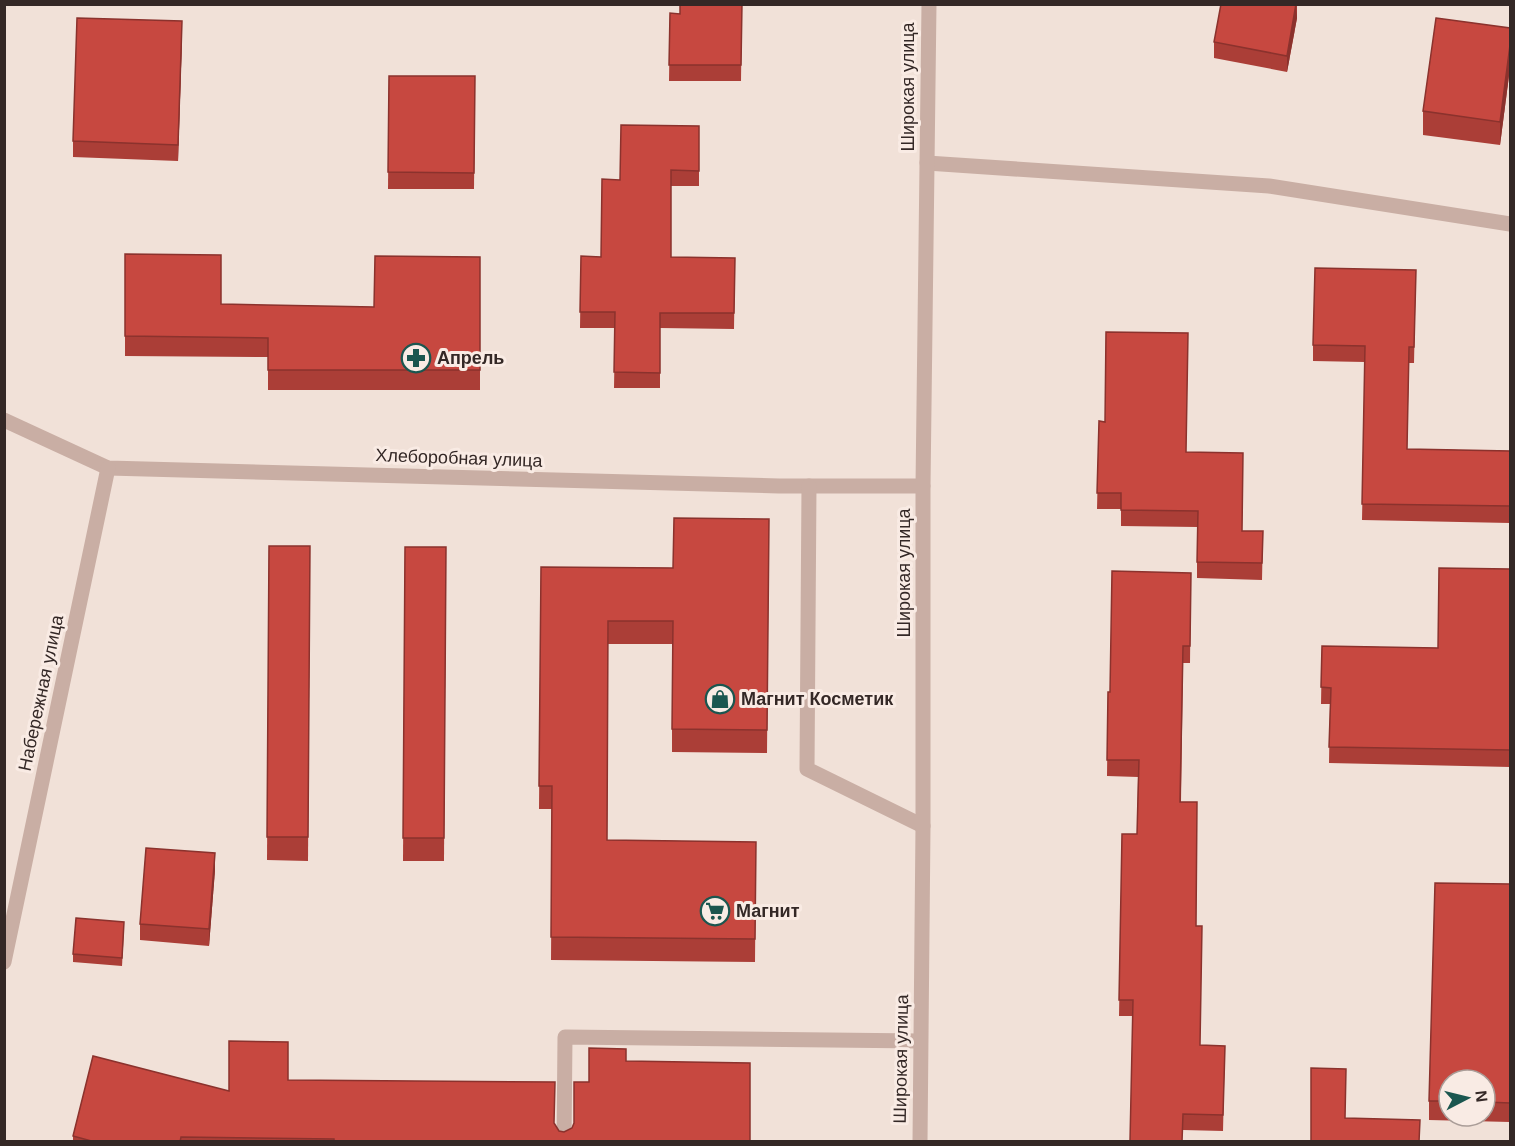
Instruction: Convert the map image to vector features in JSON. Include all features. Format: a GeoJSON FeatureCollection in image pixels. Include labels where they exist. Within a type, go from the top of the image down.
{"type":"FeatureCollection","features":[{"type":"Feature","properties":{"kind":"street","name":"Широкая улица"},"geometry":{"type":"LineString","coordinates":[[920,1142],[923,486],[929,4]]}},
{"type":"Feature","properties":{"kind":"street"},"geometry":{"type":"LineString","coordinates":[[927,163],[1269,186],[1510,224]]}},
{"type":"Feature","properties":{"kind":"street","name":"Хлеборобная улица"},"geometry":{"type":"LineString","coordinates":[[4,420],[108,468],[809,486],[923,486]]}},
{"type":"Feature","properties":{"kind":"street","name":"Набережная улица"},"geometry":{"type":"LineString","coordinates":[[4,962],[108,468]]}},
{"type":"Feature","properties":{"kind":"street"},"geometry":{"type":"LineString","coordinates":[[809,486],[807,769],[923,826]]}},
{"type":"Feature","properties":{"kind":"street"},"geometry":{"type":"LineString","coordinates":[[564,1142],[565,1037],[920,1041]]}},
{"type":"Feature","properties":{"kind":"building"},"geometry":{"type":"Polygon","coordinates":[[[680,4],[742,4],[741,65],[669,65],[670,13],[680,14],[680,4]]]}},
{"type":"Feature","properties":{"kind":"building"},"geometry":{"type":"Polygon","coordinates":[[[1221,4],[1296,4],[1287,56],[1214,42],[1221,4]]]}},
{"type":"Feature","properties":{"kind":"building"},"geometry":{"type":"Polygon","coordinates":[[[77,18],[182,21],[178,145],[73,141],[77,18]]]}},
{"type":"Feature","properties":{"kind":"building"},"geometry":{"type":"Polygon","coordinates":[[[1436,18],[1510,28],[1500,122],[1423,111],[1436,18]]]}},
{"type":"Feature","properties":{"kind":"building"},"geometry":{"type":"Polygon","coordinates":[[[389,76],[475,76],[474,173],[388,172],[389,76]]]}},
{"type":"Feature","properties":{"kind":"building"},"geometry":{"type":"Polygon","coordinates":[[[621,125],[699,126],[699,171],[671,170],[671,257],[735,258],[734,313],[660,313],[660,373],[614,372],[615,312],[580,312],[581,256],[601,257],[602,179],[620,180],[621,125]]]}},
{"type":"Feature","properties":{"kind":"building"},"geometry":{"type":"Polygon","coordinates":[[[125,254],[221,255],[221,304],[374,307],[375,256],[480,257],[480,370],[268,370],[268,338],[125,336],[125,254]]]}},
{"type":"Feature","properties":{"kind":"building"},"geometry":{"type":"Polygon","coordinates":[[[1315,268],[1416,270],[1414,347],[1409,347],[1407,449],[1510,451],[1510,506],[1362,504],[1365,346],[1313,345],[1315,268]]]}},
{"type":"Feature","properties":{"kind":"building"},"geometry":{"type":"Polygon","coordinates":[[[1106,332],[1188,333],[1186,452],[1243,453],[1242,531],[1263,531],[1262,563],[1197,562],[1198,511],[1121,510],[1121,493],[1097,493],[1099,421],[1105,422],[1106,332]]]}},
{"type":"Feature","properties":{"kind":"building"},"geometry":{"type":"Polygon","coordinates":[[[674,518],[769,519],[767,730],[672,729],[673,621],[608,621],[607,840],[756,842],[755,939],[551,937],[552,786],[539,786],[541,567],[673,568],[674,518]]]}},
{"type":"Feature","properties":{"kind":"building"},"geometry":{"type":"Polygon","coordinates":[[[269,546],[310,546],[308,837],[267,837],[269,546]]]}},
{"type":"Feature","properties":{"kind":"building"},"geometry":{"type":"Polygon","coordinates":[[[405,547],[446,547],[444,838],[403,838],[405,547]]]}},
{"type":"Feature","properties":{"kind":"building"},"geometry":{"type":"Polygon","coordinates":[[[1439,568],[1510,569],[1510,750],[1329,747],[1331,688],[1321,687],[1322,646],[1438,648],[1439,568]]]}},
{"type":"Feature","properties":{"kind":"building"},"geometry":{"type":"Polygon","coordinates":[[[1112,571],[1191,573],[1190,646],[1183,646],[1180,802],[1197,802],[1196,926],[1202,926],[1200,1045],[1225,1046],[1223,1115],[1183,1114],[1182,1142],[1130,1142],[1133,1000],[1119,1000],[1122,834],[1137,834],[1139,760],[1107,760],[1112,571]]]}},
{"type":"Feature","properties":{"kind":"building"},"geometry":{"type":"Polygon","coordinates":[[[146,848],[215,853],[209,929],[140,924],[146,848]]]}},
{"type":"Feature","properties":{"kind":"building"},"geometry":{"type":"Polygon","coordinates":[[[1435,883],[1510,884],[1510,1103],[1497,1102],[1497,1068],[1437,1068],[1437,1101],[1429,1101],[1435,883]]]}},
{"type":"Feature","properties":{"kind":"building"},"geometry":{"type":"Polygon","coordinates":[[[76,918],[124,922],[122,958],[73,954],[76,918]]]}},
{"type":"Feature","properties":{"kind":"building"},"geometry":{"type":"Polygon","coordinates":[[[229,1041],[288,1042],[288,1080],[555,1082],[554,1123],[559,1131],[564,1132],[572,1128],[574,1123],[574,1082],[589,1082],[589,1048],[626,1049],[626,1061],[750,1063],[750,1142],[334,1142],[334,1139],[181,1137],[180,1142],[95,1142],[73,1136],[93,1056],[229,1091],[229,1041]]]}},
{"type":"Feature","properties":{"kind":"building"},"geometry":{"type":"Polygon","coordinates":[[[1311,1068],[1346,1069],[1345,1118],[1420,1120],[1419,1142],[1311,1142],[1311,1068]]]}},
{"type":"Feature","properties":{"kind":"place","name":"Апрель"},"geometry":{"type":"Point","coordinates":[416,358]}},
{"type":"Feature","properties":{"kind":"place","name":"Магнит Косметик"},"geometry":{"type":"Point","coordinates":[720,699]}},
{"type":"Feature","properties":{"kind":"place","name":"Магнит"},"geometry":{"type":"Point","coordinates":[715,911]}}]}
